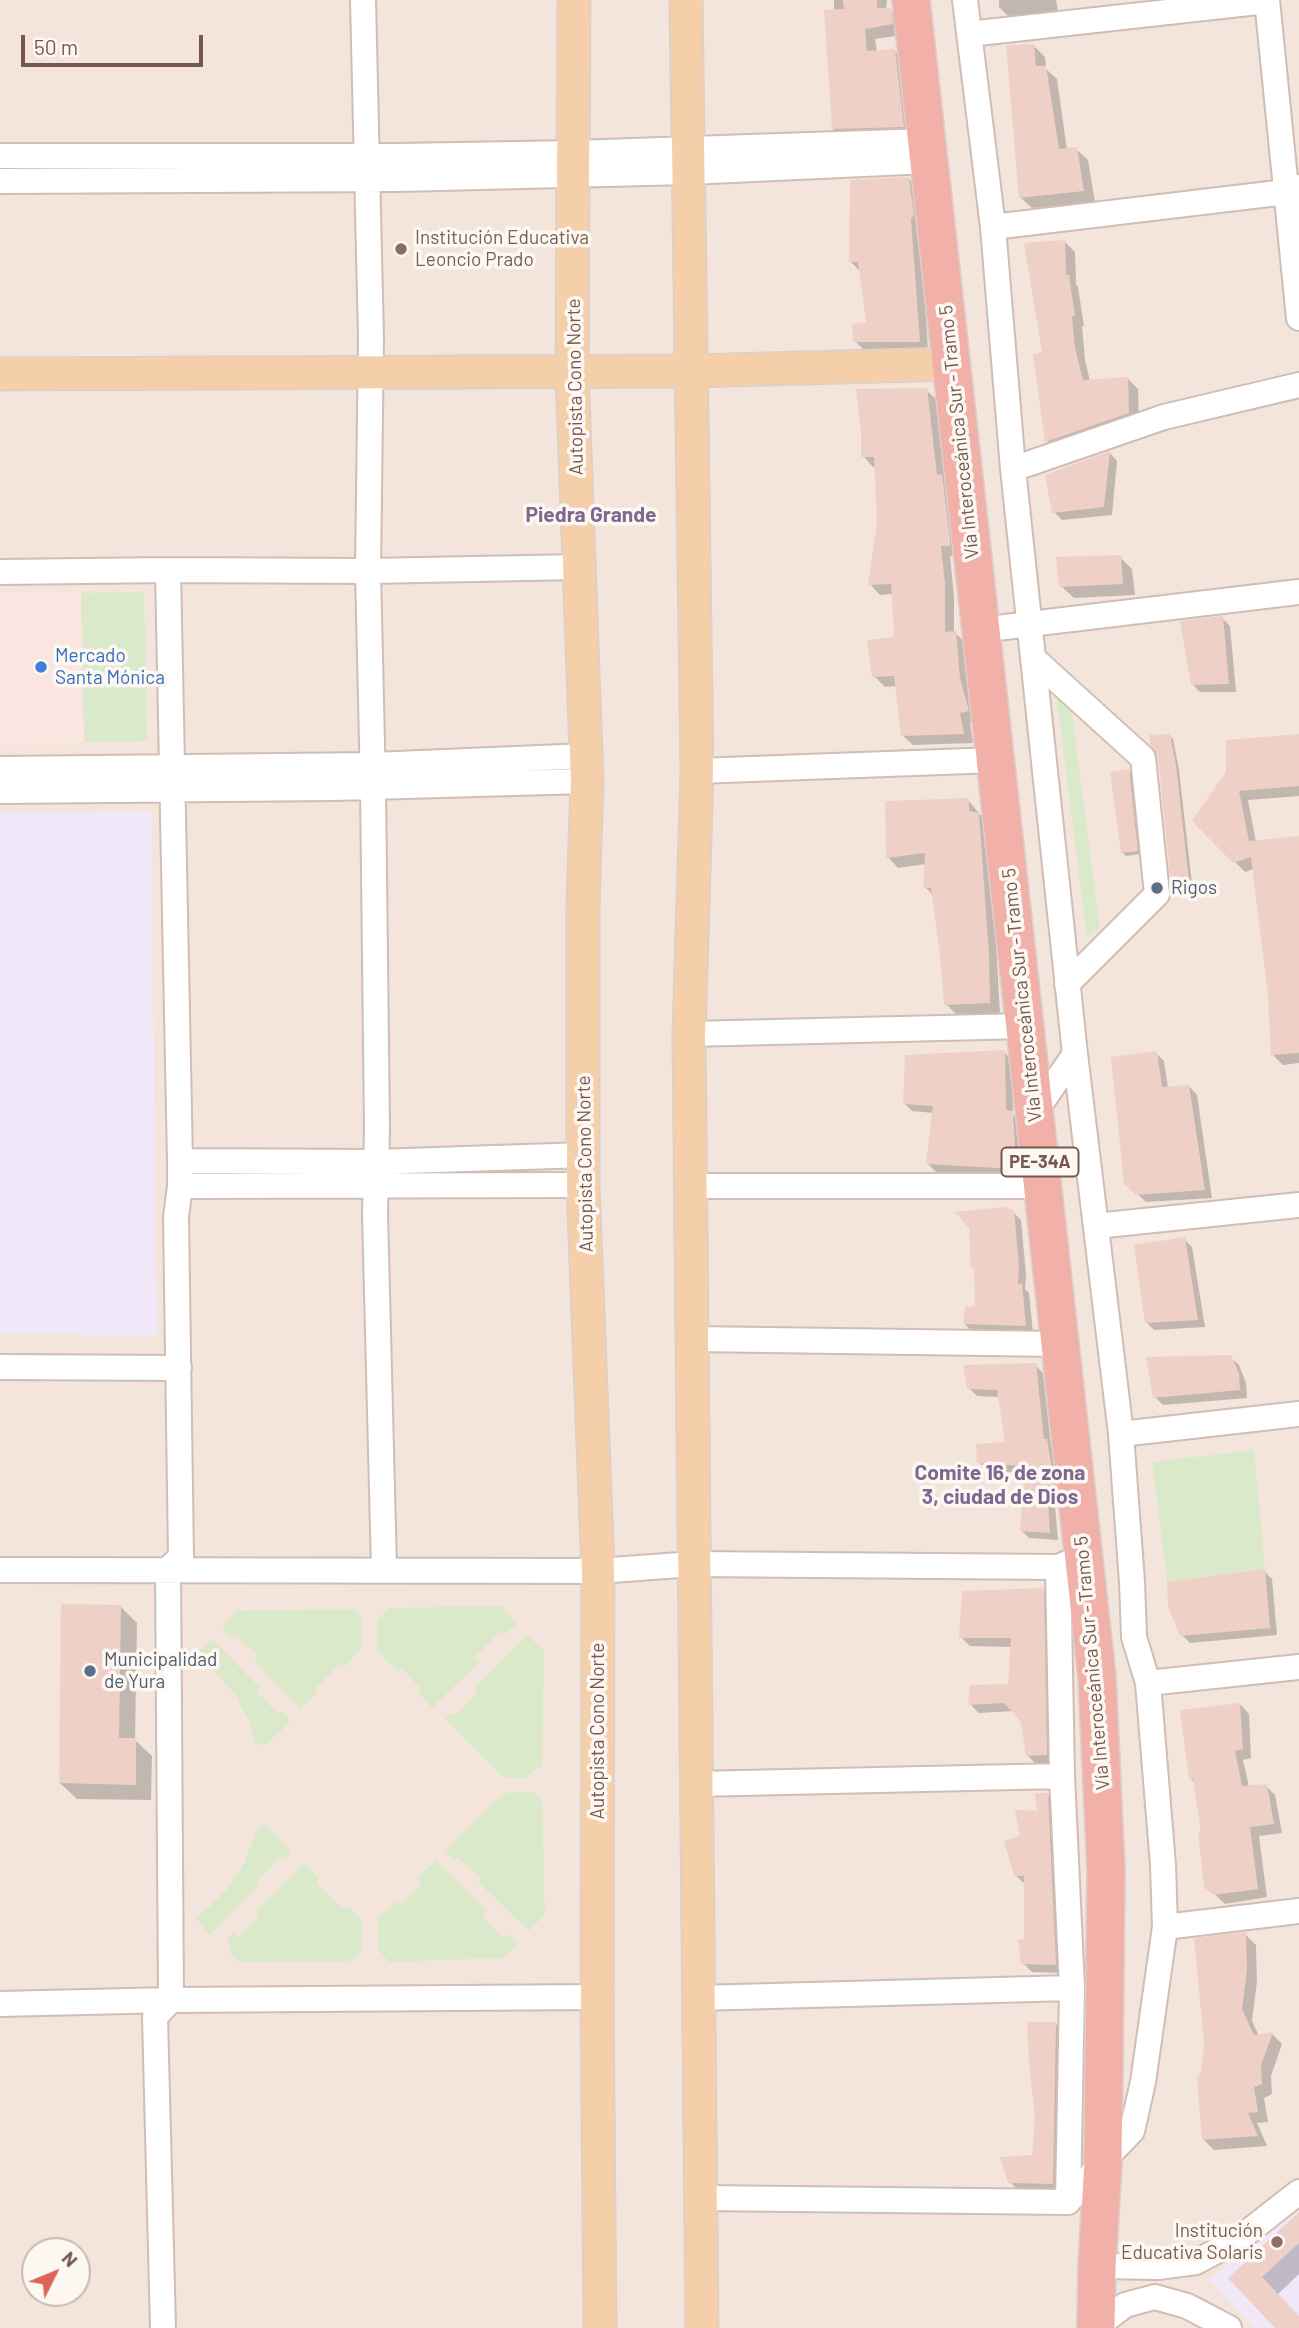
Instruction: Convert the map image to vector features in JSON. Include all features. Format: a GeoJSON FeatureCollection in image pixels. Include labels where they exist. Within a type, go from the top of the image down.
{"type":"FeatureCollection","features":[{"type":"Feature","properties":{"kind":"highway","name":"Vía Interoceánica Sur - Tramo 5"},"geometry":{"type":"LineString","coordinates":[[911,0],[1060,1344],[1071,1562],[1097,1677],[1106,1870],[1103,2161],[1096,2328]]}},
{"type":"Feature","properties":{"kind":"main road","name":"Autopista Cono Norte"},"geometry":{"type":"LineString","coordinates":[[574,0],[572,371],[587,769],[583,906],[584,1170],[598,1571],[597,1997],[600,2328]]}},
{"type":"Feature","properties":{"kind":"main road"},"geometry":{"type":"LineString","coordinates":[[686,0],[697,771],[689,1034],[692,1564],[702,2328]]}},
{"type":"Feature","properties":{"kind":"main road"},"geometry":{"type":"LineString","coordinates":[[0,374],[692,371],[952,365]]}},
{"type":"Feature","properties":{"kind":"street"},"geometry":{"type":"LineString","coordinates":[[363,0],[371,373],[368,570],[373,776],[375,1213],[384,1569]]}},
{"type":"Feature","properties":{"kind":"street"},"geometry":{"type":"LineString","coordinates":[[965,0],[993,228],[1013,469],[1067,984],[1121,1434],[1134,1637],[1149,1683],[1163,1865],[1165,1927],[1143,2082],[1132,2131],[1068,2202]]}},
{"type":"Feature","properties":{"kind":"street"},"geometry":{"type":"LineString","coordinates":[[969,34],[1267,0],[1293,190],[1299,318]]}},
{"type":"Feature","properties":{"kind":"street"},"geometry":{"type":"LineString","coordinates":[[0,181],[366,168],[689,161],[928,151]]}},
{"type":"Feature","properties":{"kind":"street"},"geometry":{"type":"LineString","coordinates":[[0,156],[366,168]]}},
{"type":"Feature","properties":{"kind":"street"},"geometry":{"type":"LineString","coordinates":[[993,228],[1293,190]]}},
{"type":"Feature","properties":{"kind":"street"},"geometry":{"type":"LineString","coordinates":[[1013,469],[1164,417],[1299,385]]}},
{"type":"Feature","properties":{"kind":"street"},"geometry":{"type":"LineString","coordinates":[[0,572],[580,567]]}},
{"type":"Feature","properties":{"kind":"street"},"geometry":{"type":"LineString","coordinates":[[163,2328],[155,2017],[171,2000],[167,1569],[181,1557],[176,1217],[180,1161],[169,570]]}},
{"type":"Feature","properties":{"kind":"street"},"geometry":{"type":"LineString","coordinates":[[980,629],[1299,592]]}},
{"type":"Feature","properties":{"kind":"street"},"geometry":{"type":"LineString","coordinates":[[1035,660],[1143,758],[1157,894],[1067,984]]}},
{"type":"Feature","properties":{"kind":"street"},"geometry":{"type":"LineString","coordinates":[[697,771],[996,760]]}},
{"type":"Feature","properties":{"kind":"street"},"geometry":{"type":"LineString","coordinates":[[0,769],[172,778],[373,776],[587,769]]}},
{"type":"Feature","properties":{"kind":"street"},"geometry":{"type":"LineString","coordinates":[[0,791],[172,778]]}},
{"type":"Feature","properties":{"kind":"street"},"geometry":{"type":"LineString","coordinates":[[689,1034],[1026,1026]]}},
{"type":"Feature","properties":{"kind":"street"},"geometry":{"type":"LineString","coordinates":[[1035,1112],[1075,1054]]}},
{"type":"Feature","properties":{"kind":"street"},"geometry":{"type":"LineString","coordinates":[[180,1161],[376,1174]]}},
{"type":"Feature","properties":{"kind":"street"},"geometry":{"type":"LineString","coordinates":[[180,1186],[376,1174],[584,1170]]}},
{"type":"Feature","properties":{"kind":"street"},"geometry":{"type":"LineString","coordinates":[[691,1186],[1043,1186]]}},
{"type":"Feature","properties":{"kind":"street"},"geometry":{"type":"LineString","coordinates":[[1096,1226],[1299,1205]]}},
{"type":"Feature","properties":{"kind":"street"},"geometry":{"type":"LineString","coordinates":[[692,1339],[1060,1344]]}},
{"type":"Feature","properties":{"kind":"street"},"geometry":{"type":"LineString","coordinates":[[0,1367],[179,1368]]}},
{"type":"Feature","properties":{"kind":"street"},"geometry":{"type":"LineString","coordinates":[[1121,1434],[1299,1414]]}},
{"type":"Feature","properties":{"kind":"street"},"geometry":{"type":"LineString","coordinates":[[0,1570],[598,1571],[692,1564],[1071,1562],[1062,1776],[1072,1988],[1068,2202]]}},
{"type":"Feature","properties":{"kind":"street"},"geometry":{"type":"LineString","coordinates":[[1149,1683],[1299,1667]]}},
{"type":"Feature","properties":{"kind":"street"},"geometry":{"type":"LineString","coordinates":[[695,1784],[1062,1776]]}},
{"type":"Feature","properties":{"kind":"street"},"geometry":{"type":"LineString","coordinates":[[1165,1927],[1299,1911]]}},
{"type":"Feature","properties":{"kind":"street"},"geometry":{"type":"LineString","coordinates":[[697,1998],[1072,1988]]}},
{"type":"Feature","properties":{"kind":"street"},"geometry":{"type":"LineString","coordinates":[[0,2004],[597,1997]]}},
{"type":"Feature","properties":{"kind":"street"},"geometry":{"type":"LineString","coordinates":[[1097,2266],[1158,2267],[1196,2262],[1239,2239],[1299,2192]]}},
{"type":"Feature","properties":{"kind":"street"},"geometry":{"type":"LineString","coordinates":[[700,2198],[1068,2202]]}},
{"type":"Feature","properties":{"kind":"street"},"geometry":{"type":"LineString","coordinates":[[1096,2328],[1125,2305],[1155,2297],[1187,2306],[1229,2328]]}},
{"type":"Feature","properties":{"kind":"shaded area"},"geometry":{"type":"Polygon","coordinates":[[[0,0],[1299,0],[1299,2328],[0,2328],[0,0]]]}},
{"type":"Feature","properties":{"kind":"shaded area","name":"Mercado Santa Mónica"},"geometry":{"type":"Polygon","coordinates":[[[0,593],[81,593],[84,742],[0,744],[0,593]]]}},
{"type":"Feature","properties":{"kind":"shaded area"},"geometry":{"type":"Polygon","coordinates":[[[151,811],[157,1336],[0,1333],[0,813],[151,811]]]}},
{"type":"Feature","properties":{"kind":"shaded area","name":"Institución Educativa Solaris"},"geometry":{"type":"Polygon","coordinates":[[[1299,2203],[1299,2328],[1254,2328],[1209,2280],[1299,2203]]]}},
{"type":"Feature","properties":{"kind":"green space"},"geometry":{"type":"Polygon","coordinates":[[[144,592],[147,741],[84,742],[81,593],[144,592]]]}},
{"type":"Feature","properties":{"kind":"green space"},"geometry":{"type":"Polygon","coordinates":[[[1056,694],[1071,707],[1100,928],[1087,937],[1056,694]]]}},
{"type":"Feature","properties":{"kind":"green space"},"geometry":{"type":"Polygon","coordinates":[[[1254,1450],[1265,1569],[1167,1582],[1152,1462],[1254,1450]]]}},
{"type":"Feature","properties":{"kind":"green space"},"geometry":{"type":"Polygon","coordinates":[[[501,1606],[517,1623],[505,1634],[501,1631],[475,1657],[479,1662],[432,1708],[418,1693],[421,1689],[401,1668],[397,1671],[377,1651],[377,1620],[389,1608],[501,1606]]]}},
{"type":"Feature","properties":{"kind":"green space"},"geometry":{"type":"Polygon","coordinates":[[[353,1609],[361,1618],[361,1649],[343,1668],[339,1665],[314,1690],[317,1693],[301,1709],[254,1661],[258,1656],[236,1636],[231,1639],[222,1627],[237,1611],[353,1609]]]}},
{"type":"Feature","properties":{"kind":"green space"},"geometry":{"type":"Polygon","coordinates":[[[527,1635],[544,1651],[542,1765],[525,1778],[504,1778],[445,1719],[451,1713],[455,1715],[477,1693],[474,1689],[527,1635]]]}},
{"type":"Feature","properties":{"kind":"green space"},"geometry":{"type":"Polygon","coordinates":[[[212,1639],[260,1688],[257,1692],[278,1714],[282,1711],[288,1716],[290,1722],[266,1745],[263,1742],[257,1747],[250,1723],[235,1695],[204,1660],[195,1654],[212,1639]]]}},
{"type":"Feature","properties":{"kind":"green space"},"geometry":{"type":"Polygon","coordinates":[[[535,1792],[542,1803],[545,1914],[529,1931],[478,1882],[481,1879],[458,1857],[454,1859],[445,1851],[504,1793],[535,1792]]]}},
{"type":"Feature","properties":{"kind":"green space"},"geometry":{"type":"Polygon","coordinates":[[[264,1824],[292,1851],[283,1860],[280,1857],[257,1881],[260,1883],[210,1935],[195,1918],[229,1887],[241,1870],[258,1828],[264,1824]]]}},
{"type":"Feature","properties":{"kind":"green space"},"geometry":{"type":"Polygon","coordinates":[[[436,1861],[486,1910],[483,1914],[504,1939],[510,1934],[518,1944],[504,1958],[389,1962],[378,1949],[378,1918],[396,1902],[401,1904],[422,1883],[418,1877],[436,1861]]]}},
{"type":"Feature","properties":{"kind":"green space"},"geometry":{"type":"Polygon","coordinates":[[[304,1863],[319,1879],[316,1883],[345,1910],[349,1907],[362,1921],[360,1952],[351,1961],[238,1962],[228,1950],[232,1946],[226,1940],[234,1932],[239,1937],[259,1915],[256,1911],[304,1863]]]}},
{"type":"Feature","properties":{"kind":"building"},"geometry":{"type":"Polygon","coordinates":[[[843,0],[877,0],[877,8],[891,8],[893,24],[865,29],[867,51],[895,49],[904,127],[832,129],[824,10],[844,9],[843,0]]]}},
{"type":"Feature","properties":{"kind":"building"},"geometry":{"type":"Polygon","coordinates":[[[1034,44],[1036,66],[1046,66],[1059,149],[1077,147],[1084,191],[1019,198],[1006,45],[1034,44]]]}},
{"type":"Feature","properties":{"kind":"building"},"geometry":{"type":"Polygon","coordinates":[[[909,177],[914,215],[911,219],[920,342],[853,342],[852,324],[866,322],[858,262],[849,262],[850,180],[909,177]]]}},
{"type":"Feature","properties":{"kind":"building"},"geometry":{"type":"Polygon","coordinates":[[[1065,240],[1066,275],[1069,275],[1075,316],[1072,316],[1075,348],[1083,380],[1128,377],[1129,413],[1045,442],[1033,355],[1042,352],[1024,243],[1065,240]]]}},
{"type":"Feature","properties":{"kind":"building"},"geometry":{"type":"Polygon","coordinates":[[[927,388],[937,475],[942,474],[950,539],[950,546],[941,546],[945,584],[945,632],[956,631],[960,678],[969,711],[960,713],[964,734],[901,736],[894,676],[872,677],[867,640],[894,637],[891,584],[868,585],[877,523],[874,457],[861,457],[856,389],[927,388]]]}},
{"type":"Feature","properties":{"kind":"building"},"geometry":{"type":"Polygon","coordinates":[[[1110,451],[1104,507],[1052,513],[1045,475],[1110,451]]]}},
{"type":"Feature","properties":{"kind":"building"},"geometry":{"type":"Polygon","coordinates":[[[1121,555],[1123,584],[1059,587],[1056,557],[1121,555]]]}},
{"type":"Feature","properties":{"kind":"building"},"geometry":{"type":"Polygon","coordinates":[[[1223,616],[1229,684],[1191,685],[1180,621],[1223,616]]]}},
{"type":"Feature","properties":{"kind":"building"},"geometry":{"type":"Polygon","coordinates":[[[1170,734],[1189,881],[1171,885],[1158,756],[1150,744],[1149,735],[1170,734]]]}},
{"type":"Feature","properties":{"kind":"building"},"geometry":{"type":"Polygon","coordinates":[[[1299,734],[1299,786],[1239,791],[1249,841],[1299,836],[1299,1053],[1271,1055],[1268,996],[1251,857],[1233,863],[1192,821],[1226,772],[1226,740],[1299,734]]]}},
{"type":"Feature","properties":{"kind":"building"},"geometry":{"type":"Polygon","coordinates":[[[1129,769],[1138,851],[1121,853],[1110,772],[1129,769]]]}},
{"type":"Feature","properties":{"kind":"building"},"geometry":{"type":"Polygon","coordinates":[[[969,798],[969,811],[979,813],[990,1003],[944,1005],[931,888],[923,888],[925,853],[886,858],[885,801],[969,798]]]}},
{"type":"Feature","properties":{"kind":"building"},"geometry":{"type":"Polygon","coordinates":[[[1005,1050],[1006,1110],[1013,1111],[1016,1169],[926,1164],[933,1106],[903,1104],[905,1055],[1005,1050]]]}},
{"type":"Feature","properties":{"kind":"building"},"geometry":{"type":"Polygon","coordinates":[[[1157,1051],[1162,1087],[1189,1085],[1205,1190],[1136,1195],[1124,1184],[1111,1057],[1157,1051]]]}},
{"type":"Feature","properties":{"kind":"building"},"geometry":{"type":"Polygon","coordinates":[[[1003,1207],[1014,1210],[1018,1284],[1022,1283],[1026,1326],[963,1324],[965,1307],[975,1306],[974,1267],[971,1268],[969,1228],[955,1212],[1003,1207]]]}},
{"type":"Feature","properties":{"kind":"building"},"geometry":{"type":"Polygon","coordinates":[[[1185,1237],[1198,1320],[1145,1323],[1134,1245],[1185,1237]]]}},
{"type":"Feature","properties":{"kind":"building"},"geometry":{"type":"Polygon","coordinates":[[[1231,1355],[1239,1373],[1240,1390],[1153,1398],[1146,1357],[1231,1355]]]}},
{"type":"Feature","properties":{"kind":"building"},"geometry":{"type":"Polygon","coordinates":[[[1036,1363],[1044,1439],[1047,1439],[1055,1486],[1047,1486],[1050,1533],[1020,1531],[1023,1487],[1021,1466],[977,1463],[976,1444],[1005,1442],[997,1390],[967,1389],[963,1365],[1036,1363]]]}},
{"type":"Feature","properties":{"kind":"building"},"geometry":{"type":"Polygon","coordinates":[[[1265,1569],[1270,1628],[1180,1636],[1168,1607],[1167,1582],[1265,1569]]]}},
{"type":"Feature","properties":{"kind":"building"},"geometry":{"type":"Polygon","coordinates":[[[1044,1588],[1047,1755],[1026,1756],[1021,1722],[1004,1703],[968,1705],[970,1685],[1008,1684],[1011,1638],[959,1638],[962,1591],[1044,1588]]]}},
{"type":"Feature","properties":{"kind":"building","name":"Municipalidad de Yura"},"geometry":{"type":"Polygon","coordinates":[[[61,1604],[121,1605],[119,1738],[136,1738],[136,1785],[59,1783],[61,1604]]]}},
{"type":"Feature","properties":{"kind":"building"},"geometry":{"type":"Polygon","coordinates":[[[1240,1703],[1243,1749],[1235,1751],[1242,1786],[1267,1784],[1274,1824],[1250,1827],[1258,1889],[1214,1895],[1204,1887],[1198,1833],[1201,1833],[1193,1778],[1189,1779],[1180,1710],[1240,1703]]]}},
{"type":"Feature","properties":{"kind":"building"},"geometry":{"type":"Polygon","coordinates":[[[1035,1793],[1048,1793],[1056,1965],[1021,1964],[1018,1940],[1024,1939],[1024,1876],[1014,1876],[1004,1841],[1020,1836],[1015,1810],[1037,1811],[1035,1793]]]}},
{"type":"Feature","properties":{"kind":"building"},"geometry":{"type":"Polygon","coordinates":[[[1246,1932],[1247,1970],[1242,2009],[1254,2035],[1273,2032],[1261,2065],[1262,2084],[1254,2087],[1258,2112],[1248,2113],[1258,2136],[1202,2140],[1197,2077],[1201,2072],[1204,2043],[1194,1938],[1246,1932]]]}},
{"type":"Feature","properties":{"kind":"building"},"geometry":{"type":"Polygon","coordinates":[[[1027,2022],[1056,2022],[1053,2184],[1008,2183],[1000,2157],[1032,2155],[1035,2118],[1027,2022]]]}},
{"type":"Feature","properties":{"kind":"building"},"geometry":{"type":"Polygon","coordinates":[[[1299,2212],[1299,2243],[1262,2277],[1299,2316],[1299,2328],[1275,2328],[1228,2278],[1299,2212]]]}},
{"type":"Feature","properties":{"kind":"place","name":"Institución Educativa Leoncio Prado"},"geometry":{"type":"Point","coordinates":[401,249]}},
{"type":"Feature","properties":{"kind":"place","name":"Mercado Santa Mónica"},"geometry":{"type":"Point","coordinates":[41,667]}},
{"type":"Feature","properties":{"kind":"place","name":"Rigos"},"geometry":{"type":"Point","coordinates":[1157,888]}},
{"type":"Feature","properties":{"kind":"place","name":"Municipalidad de Yura"},"geometry":{"type":"Point","coordinates":[90,1671]}},
{"type":"Feature","properties":{"kind":"place","name":"Institución Educativa Solaris"},"geometry":{"type":"Point","coordinates":[1277,2242]}},
{"type":"Feature","properties":{"kind":"district","name":"Piedra Grande"},"geometry":{"type":"Point","coordinates":[591,515]}},
{"type":"Feature","properties":{"kind":"district","name":"Comite 16, de zona 3, ciudad de Dios"},"geometry":{"type":"Point","coordinates":[1000,1485]}}]}
